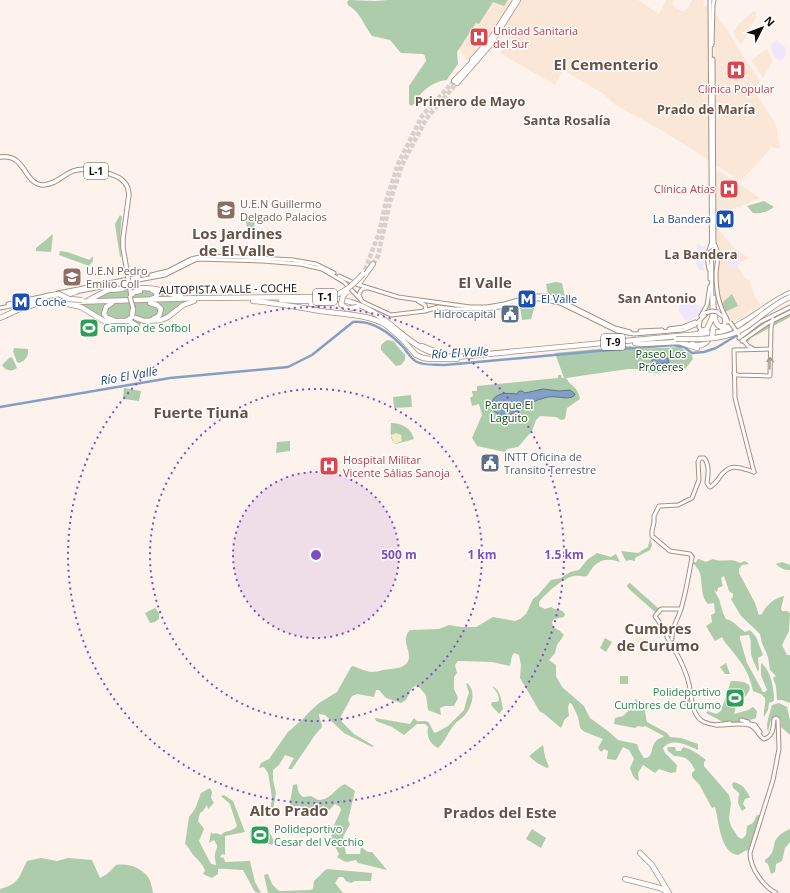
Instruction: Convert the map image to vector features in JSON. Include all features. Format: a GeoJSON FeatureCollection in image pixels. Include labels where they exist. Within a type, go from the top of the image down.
{"type":"FeatureCollection","features":[{"type":"Feature","properties":{"kind":"highway"},"geometry":{"type":"LineString","coordinates":[[468,68],[481,59],[490,48],[516,1]]}},
{"type":"Feature","properties":{"kind":"highway"},"geometry":{"type":"LineString","coordinates":[[455,82],[493,42],[516,1]]}},
{"type":"Feature","properties":{"kind":"highway"},"geometry":{"type":"LineString","coordinates":[[468,68],[504,23]]}},
{"type":"Feature","properties":{"kind":"highway"},"geometry":{"type":"LineString","coordinates":[[263,298],[318,302],[343,293],[373,264]]}},
{"type":"Feature","properties":{"kind":"highway"},"geometry":{"type":"LineString","coordinates":[[364,273],[343,296],[341,304],[347,309],[357,307],[365,309],[382,318]]}},
{"type":"Feature","properties":{"kind":"highway"},"geometry":{"type":"LineString","coordinates":[[44,296],[59,294],[69,300],[84,301],[108,290],[122,289],[128,280],[138,288],[154,288],[176,296],[200,298]]}},
{"type":"Feature","properties":{"kind":"highway"},"geometry":{"type":"LineString","coordinates":[[115,302],[108,299],[106,296],[108,292],[125,291],[131,296],[132,293],[136,291],[153,290],[156,293],[154,299],[142,301]]}},
{"type":"Feature","properties":{"kind":"highway"},"geometry":{"type":"LineString","coordinates":[[57,302],[60,300],[60,296],[70,291]]}},
{"type":"Feature","properties":{"kind":"highway"},"geometry":{"type":"LineString","coordinates":[[277,303],[306,304],[318,302],[333,299],[348,291]]}},
{"type":"Feature","properties":{"kind":"highway"},"geometry":{"type":"LineString","coordinates":[[69,303],[64,297],[76,292]]}},
{"type":"Feature","properties":{"kind":"highway","name":"AUTOPISTA VALLE - COCHE"},"geometry":{"type":"LineString","coordinates":[[0,319],[28,308],[42,305],[200,298],[253,300],[360,316],[377,320],[416,348],[427,354],[441,359],[458,359],[676,339],[713,339],[733,334],[745,328],[790,295]]}},
{"type":"Feature","properties":{"kind":"highway","name":"AUTOPISTA VALLE - COCHE"},"geometry":{"type":"LineString","coordinates":[[0,319],[31,305],[57,302],[69,303],[84,301],[150,303],[327,297],[359,305],[373,312],[416,345],[427,351],[445,356],[456,357],[720,332],[749,321],[779,298],[790,295]]}},
{"type":"Feature","properties":{"kind":"highway"},"geometry":{"type":"LineString","coordinates":[[60,296],[63,300],[81,307],[104,322],[129,321],[137,325],[144,321]]}},
{"type":"Feature","properties":{"kind":"highway"},"geometry":{"type":"LineString","coordinates":[[136,318],[144,321],[158,321],[166,318],[177,308],[194,301]]}},
{"type":"Feature","properties":{"kind":"highway"},"geometry":{"type":"LineString","coordinates":[[115,302],[106,307],[104,311],[105,316],[111,320],[121,322],[129,319],[132,315],[133,308]]}},
{"type":"Feature","properties":{"kind":"highway"},"geometry":{"type":"LineString","coordinates":[[133,308],[136,315],[140,319],[157,318],[161,313],[161,309],[157,305],[150,303]]}},
{"type":"Feature","properties":{"kind":"highway"},"geometry":{"type":"LineString","coordinates":[[717,312],[716,322],[723,328],[749,321]]}},
{"type":"Feature","properties":{"kind":"highway"},"geometry":{"type":"LineString","coordinates":[[635,343],[679,342],[698,348],[705,346],[711,337],[717,312]]}},
{"type":"Feature","properties":{"kind":"highway"},"geometry":{"type":"LineString","coordinates":[[712,318],[713,329]]}},
{"type":"Feature","properties":{"kind":"highway","name":"T-9"},"geometry":{"type":"LineString","coordinates":[[683,335],[705,331],[709,327],[712,318]]}},
{"type":"Feature","properties":{"kind":"highway"},"geometry":{"type":"LineString","coordinates":[[741,334],[749,321]]}},
{"type":"Feature","properties":{"kind":"highway"},"geometry":{"type":"LineString","coordinates":[[711,337],[705,344],[700,346],[696,346],[692,342],[697,337],[723,333],[749,321]]}},
{"type":"Feature","properties":{"kind":"highway","name":"T-9"},"geometry":{"type":"LineString","coordinates":[[386,325],[401,338],[416,355],[430,359],[458,359]]}},
{"type":"Feature","properties":{"kind":"highway"},"geometry":{"type":"LineString","coordinates":[[419,345],[442,353],[476,353],[478,355]]}},
{"type":"Feature","properties":{"kind":"highway"},"geometry":{"type":"LineString","coordinates":[[640,853],[654,868],[668,893]]}},
{"type":"Feature","properties":{"kind":"highway"},"geometry":{"type":"LineString","coordinates":[[625,879],[660,888],[668,893]]}},
{"type":"Feature","properties":{"kind":"main road"},"geometry":{"type":"LineString","coordinates":[[714,0],[711,4],[713,271],[717,312],[729,322]]}},
{"type":"Feature","properties":{"kind":"main road"},"geometry":{"type":"LineString","coordinates":[[711,4],[713,15],[712,165]]}},
{"type":"Feature","properties":{"kind":"main road"},"geometry":{"type":"LineString","coordinates":[[713,15],[717,15]]}},
{"type":"Feature","properties":{"kind":"main road","name":"L-1"},"geometry":{"type":"LineString","coordinates":[[0,158],[14,158],[20,163],[33,180],[42,185],[52,184],[71,172],[81,169],[111,174],[124,181],[129,194],[123,248],[133,308]]}},
{"type":"Feature","properties":{"kind":"main road"},"geometry":{"type":"LineString","coordinates":[[712,244],[709,248],[707,257],[716,282],[719,303],[729,322]]}},
{"type":"Feature","properties":{"kind":"main road"},"geometry":{"type":"LineString","coordinates":[[712,244],[718,255],[713,271],[712,318]]}},
{"type":"Feature","properties":{"kind":"main road"},"geometry":{"type":"LineString","coordinates":[[711,292],[709,324],[703,330],[698,326],[707,304],[717,257],[713,250],[708,256],[713,271]]}},
{"type":"Feature","properties":{"kind":"main road"},"geometry":{"type":"LineString","coordinates":[[0,307],[44,296],[164,272],[195,257],[244,257],[293,260],[316,264],[349,281],[398,297],[420,302],[426,305],[428,310]]}},
{"type":"Feature","properties":{"kind":"main road"},"geometry":{"type":"LineString","coordinates":[[136,278],[167,274],[190,262],[200,259],[293,263],[318,268],[333,274],[344,282],[364,302],[388,315],[423,311],[438,307],[454,309],[487,309],[512,305],[531,299],[541,299],[560,303],[613,330],[628,333],[683,330],[695,325],[702,317]]}},
{"type":"Feature","properties":{"kind":"main road"},"geometry":{"type":"LineString","coordinates":[[0,307],[60,296],[116,282]]}},
{"type":"Feature","properties":{"kind":"main road"},"geometry":{"type":"LineString","coordinates":[[716,282],[716,320],[719,325],[722,326],[725,324],[724,317]]}},
{"type":"Feature","properties":{"kind":"main road"},"geometry":{"type":"LineString","coordinates":[[710,286],[712,298]]}},
{"type":"Feature","properties":{"kind":"main road"},"geometry":{"type":"LineString","coordinates":[[364,302],[359,296],[359,293],[362,288],[368,287]]}},
{"type":"Feature","properties":{"kind":"main road"},"geometry":{"type":"LineString","coordinates":[[398,297],[459,306],[482,307],[504,304],[533,296],[548,296],[615,328],[629,331],[680,328],[693,324],[706,314],[717,312],[741,334],[742,341],[746,347],[744,349]]}},
{"type":"Feature","properties":{"kind":"main road"},"geometry":{"type":"LineString","coordinates":[[423,311],[426,305]]}},
{"type":"Feature","properties":{"kind":"main road"},"geometry":{"type":"LineString","coordinates":[[741,334],[790,307]]}},
{"type":"Feature","properties":{"kind":"main road"},"geometry":{"type":"LineString","coordinates":[[742,341],[772,318],[790,312]]}},
{"type":"Feature","properties":{"kind":"main road"},"geometry":{"type":"LineString","coordinates":[[735,374],[770,376],[770,331],[773,326],[772,318]]}},
{"type":"Feature","properties":{"kind":"main road"},"geometry":{"type":"LineString","coordinates":[[742,341],[753,349]]}},
{"type":"Feature","properties":{"kind":"main road"},"geometry":{"type":"LineString","coordinates":[[671,641],[673,629],[681,609],[692,555],[670,551],[652,536],[654,516],[660,506],[678,505],[692,498],[699,480],[698,462],[700,458],[704,458],[707,462],[707,483],[710,487],[723,472],[729,468],[737,467],[754,472],[735,398],[733,350],[771,349]]}},
{"type":"Feature","properties":{"kind":"main road"},"geometry":{"type":"LineString","coordinates":[[673,609],[678,608],[682,604]]}},
{"type":"Feature","properties":{"kind":"main road"},"geometry":{"type":"LineString","coordinates":[[673,609],[678,612],[677,618]]}},
{"type":"Feature","properties":{"kind":"main road"},"geometry":{"type":"LineString","coordinates":[[681,609],[661,610],[655,616],[666,631],[686,674],[696,714],[702,721],[715,725],[750,725],[757,730],[762,738],[765,739],[772,733],[774,719],[776,718],[778,720],[779,751],[773,780],[751,848],[750,856],[751,864],[766,886],[777,893]]}},
{"type":"Feature","properties":{"kind":"main road"},"geometry":{"type":"LineString","coordinates":[[666,631],[669,632],[673,629]]}},
{"type":"Feature","properties":{"kind":"main road"},"geometry":{"type":"LineString","coordinates":[[671,653],[677,655]]}},
{"type":"Feature","properties":{"kind":"main road"},"geometry":{"type":"LineString","coordinates":[[742,720],[756,726],[765,738],[770,732],[774,717],[777,717],[780,720],[781,749],[775,782],[753,848],[752,856],[753,864],[756,870],[768,886],[777,893]]}},
{"type":"Feature","properties":{"kind":"main road"},"geometry":{"type":"LineString","coordinates":[[715,725],[720,723],[749,723]]}},
{"type":"Feature","properties":{"kind":"shaded area"},"geometry":{"type":"Polygon","coordinates":[[[508,0],[515,0],[497,29],[469,63],[459,48],[476,23],[479,24],[493,1],[504,6],[508,0]]]}},
{"type":"Feature","properties":{"kind":"shaded area"},"geometry":{"type":"Polygon","coordinates":[[[515,0],[638,0],[659,14],[666,0],[674,0],[673,4],[675,8],[682,11],[687,9],[692,0],[703,0],[703,6],[710,6],[710,161],[661,130],[614,104],[604,94],[563,70],[555,85],[500,53],[509,38],[502,34],[518,3],[515,0]]]}},
{"type":"Feature","properties":{"kind":"shaded area"},"geometry":{"type":"Polygon","coordinates":[[[753,11],[756,12],[756,17],[743,42],[740,44],[733,33],[739,24],[753,11]]]}},
{"type":"Feature","properties":{"kind":"shaded area"},"geometry":{"type":"Polygon","coordinates":[[[715,14],[728,31],[761,82],[753,90],[774,121],[780,148],[773,148],[771,146],[767,153],[741,181],[714,164],[715,14]]]}},
{"type":"Feature","properties":{"kind":"shaded area"},"geometry":{"type":"Polygon","coordinates":[[[776,40],[786,48],[786,55],[781,61],[775,58],[770,46],[776,40]]]}},
{"type":"Feature","properties":{"kind":"shaded area"},"geometry":{"type":"Polygon","coordinates":[[[767,49],[773,61],[763,78],[751,60],[767,49]]]}},
{"type":"Feature","properties":{"kind":"shaded area"},"geometry":{"type":"Polygon","coordinates":[[[714,168],[727,176],[760,198],[715,215],[714,168]]]}},
{"type":"Feature","properties":{"kind":"shaded area"},"geometry":{"type":"Polygon","coordinates":[[[715,225],[736,250],[749,258],[739,263],[738,267],[744,277],[750,281],[755,297],[761,305],[743,316],[744,317],[731,323],[725,315],[719,299],[717,271],[720,256],[715,243],[715,225]]]}},
{"type":"Feature","properties":{"kind":"shaded area"},"geometry":{"type":"Polygon","coordinates":[[[697,244],[707,248],[705,256],[702,257],[704,271],[699,269],[696,263],[697,244]]]}},
{"type":"Feature","properties":{"kind":"shaded area"},"geometry":{"type":"Polygon","coordinates":[[[734,250],[740,253],[737,267],[727,267],[734,250]]]}},
{"type":"Feature","properties":{"kind":"shaded area"},"geometry":{"type":"Polygon","coordinates":[[[687,300],[704,308],[699,315],[689,321],[685,320],[679,312],[680,303],[687,300]]]}},
{"type":"Feature","properties":{"kind":"shaded area"},"geometry":{"type":"Polygon","coordinates":[[[636,637],[668,643],[670,644],[672,651],[670,652],[643,646],[635,642],[636,637]]]}},
{"type":"Feature","properties":{"kind":"green space"},"geometry":{"type":"Polygon","coordinates":[[[349,0],[508,0],[504,6],[493,2],[479,24],[476,23],[457,52],[458,64],[447,80],[435,83],[428,87],[419,96],[422,98],[411,106],[409,104],[409,86],[426,61],[425,56],[423,54],[401,53],[390,40],[372,36],[359,15],[348,5],[347,2],[349,0]]]}},
{"type":"Feature","properties":{"kind":"green space"},"geometry":{"type":"Polygon","coordinates":[[[764,201],[774,207],[764,212],[753,213],[747,206],[764,201]]]}},
{"type":"Feature","properties":{"kind":"green space"},"geometry":{"type":"Polygon","coordinates":[[[120,215],[122,217],[120,237],[121,257],[115,224],[120,215]]]}},
{"type":"Feature","properties":{"kind":"green space"},"geometry":{"type":"Polygon","coordinates":[[[246,221],[255,221],[254,228],[247,229],[246,221]]]}},
{"type":"Feature","properties":{"kind":"green space"},"geometry":{"type":"Polygon","coordinates":[[[53,234],[51,252],[36,251],[36,248],[53,234]]]}},
{"type":"Feature","properties":{"kind":"green space"},"geometry":{"type":"Polygon","coordinates":[[[60,251],[90,260],[93,257],[93,261],[89,266],[59,255],[60,251]]]}},
{"type":"Feature","properties":{"kind":"green space"},"geometry":{"type":"Polygon","coordinates":[[[127,282],[133,286],[150,288],[176,296],[194,297],[90,300],[108,290],[122,289],[127,282]]]}},
{"type":"Feature","properties":{"kind":"green space"},"geometry":{"type":"Polygon","coordinates":[[[556,282],[562,283],[566,302],[548,295],[546,284],[556,282]]]}},
{"type":"Feature","properties":{"kind":"green space"},"geometry":{"type":"Polygon","coordinates":[[[732,294],[738,306],[725,312],[721,304],[732,294]]]}},
{"type":"Feature","properties":{"kind":"green space"},"geometry":{"type":"Polygon","coordinates":[[[194,301],[170,316],[138,325],[132,323],[107,322],[85,309],[68,304],[194,301]]]}},
{"type":"Feature","properties":{"kind":"green space"},"geometry":{"type":"Polygon","coordinates":[[[527,302],[530,304],[536,302],[531,319],[522,320],[520,306],[527,302]]]}},
{"type":"Feature","properties":{"kind":"green space"},"geometry":{"type":"Polygon","coordinates":[[[790,312],[790,317],[751,338],[748,342],[745,340],[768,324],[790,312]]]}},
{"type":"Feature","properties":{"kind":"green space","name":"Campo de Sofbol"},"geometry":{"type":"Polygon","coordinates":[[[85,320],[95,324],[98,331],[97,333],[82,336],[83,321],[85,320]]]}},
{"type":"Feature","properties":{"kind":"green space"},"geometry":{"type":"Polygon","coordinates":[[[387,340],[393,341],[405,355],[405,360],[401,365],[396,366],[381,350],[381,345],[387,340]]]}},
{"type":"Feature","properties":{"kind":"green space","name":"Parque El Laguito"},"geometry":{"type":"Polygon","coordinates":[[[630,346],[638,349],[680,347],[692,355],[693,359],[686,368],[677,372],[651,373],[637,369],[628,369],[566,378],[578,392],[580,399],[567,408],[565,419],[561,420],[556,417],[540,416],[536,420],[532,431],[518,447],[507,449],[505,452],[477,446],[472,438],[482,415],[479,404],[472,406],[470,398],[473,396],[472,391],[477,391],[477,386],[558,378],[558,375],[561,375],[562,378],[564,378],[555,353],[630,346]]]}},
{"type":"Feature","properties":{"kind":"green space"},"geometry":{"type":"Polygon","coordinates":[[[14,348],[28,349],[25,360],[19,363],[17,362],[13,351],[14,348]]]}},
{"type":"Feature","properties":{"kind":"green space"},"geometry":{"type":"Polygon","coordinates":[[[11,357],[17,368],[13,370],[5,369],[2,365],[11,357]]]}},
{"type":"Feature","properties":{"kind":"green space"},"geometry":{"type":"Polygon","coordinates":[[[124,388],[141,391],[139,401],[123,399],[124,388]]]}},
{"type":"Feature","properties":{"kind":"green space"},"geometry":{"type":"Polygon","coordinates":[[[411,395],[412,407],[394,408],[393,397],[411,395]]]}},
{"type":"Feature","properties":{"kind":"green space"},"geometry":{"type":"Polygon","coordinates":[[[391,423],[406,427],[413,435],[414,439],[396,444],[394,443],[391,435],[391,423]]]}},
{"type":"Feature","properties":{"kind":"green space"},"geometry":{"type":"Polygon","coordinates":[[[290,441],[290,451],[276,453],[277,442],[290,441]]]}},
{"type":"Feature","properties":{"kind":"green space"},"geometry":{"type":"Polygon","coordinates":[[[650,538],[652,545],[650,550],[635,558],[635,561],[626,561],[621,551],[638,553],[648,547],[650,538]]]}},
{"type":"Feature","properties":{"kind":"green space"},"geometry":{"type":"Polygon","coordinates":[[[597,553],[611,557],[616,554],[620,562],[614,560],[604,560],[596,564],[587,576],[570,577],[560,583],[550,590],[539,602],[539,606],[545,609],[551,607],[564,612],[565,614],[564,617],[554,619],[552,622],[553,627],[564,635],[557,645],[555,653],[549,660],[556,665],[556,676],[562,687],[584,706],[590,718],[618,740],[637,744],[644,758],[647,758],[651,754],[654,743],[664,736],[645,726],[638,726],[635,728],[614,724],[615,718],[623,716],[629,710],[634,710],[636,706],[635,699],[647,707],[645,712],[647,722],[667,733],[670,737],[681,738],[698,744],[698,750],[675,742],[663,748],[665,753],[677,765],[676,772],[671,773],[659,769],[655,773],[643,765],[638,773],[639,781],[635,779],[630,768],[634,759],[629,750],[623,747],[616,760],[607,759],[608,751],[604,749],[601,752],[598,748],[603,739],[581,729],[578,717],[572,704],[569,703],[569,716],[565,719],[561,728],[540,712],[520,678],[521,665],[519,655],[514,653],[510,666],[492,662],[458,661],[455,665],[457,673],[454,677],[454,689],[458,698],[454,706],[445,706],[440,708],[441,715],[428,710],[426,695],[417,685],[412,688],[406,700],[401,703],[386,698],[379,690],[376,690],[374,697],[357,694],[352,696],[341,716],[342,722],[354,734],[374,746],[372,747],[344,733],[325,715],[319,714],[322,727],[292,769],[288,769],[294,758],[285,755],[279,765],[273,770],[273,780],[276,793],[273,810],[270,810],[272,799],[268,773],[264,767],[259,768],[261,763],[269,759],[288,732],[309,712],[319,703],[337,692],[351,667],[353,666],[371,672],[376,672],[403,666],[408,661],[409,657],[406,637],[410,630],[439,629],[449,625],[476,627],[493,617],[515,621],[520,619],[526,614],[533,599],[551,580],[561,578],[570,572],[579,570],[587,560],[597,553]]]}},
{"type":"Feature","properties":{"kind":"green space"},"geometry":{"type":"Polygon","coordinates":[[[698,559],[706,562],[713,559],[733,560],[740,563],[745,561],[749,564],[742,565],[739,569],[739,573],[755,603],[759,615],[762,614],[771,602],[784,596],[781,609],[782,611],[787,611],[790,613],[789,631],[782,645],[787,655],[790,655],[790,703],[777,700],[776,686],[773,678],[776,676],[770,670],[768,657],[760,634],[741,616],[731,599],[733,594],[729,591],[724,576],[721,579],[723,586],[718,588],[717,592],[714,590],[726,619],[734,622],[745,632],[750,630],[756,637],[763,655],[758,658],[758,672],[752,657],[749,635],[740,636],[740,639],[747,663],[763,692],[767,690],[761,675],[761,663],[770,675],[774,701],[769,703],[768,710],[764,717],[765,698],[761,694],[753,691],[746,670],[722,637],[715,641],[706,626],[712,622],[711,615],[715,613],[714,603],[708,604],[703,595],[699,570],[692,564],[692,562],[696,562],[698,559]]]}},
{"type":"Feature","properties":{"kind":"green space"},"geometry":{"type":"Polygon","coordinates":[[[782,562],[790,565],[790,570],[779,567],[776,564],[782,562]]]}},
{"type":"Feature","properties":{"kind":"green space"},"geometry":{"type":"Polygon","coordinates":[[[630,583],[658,608],[658,611],[655,612],[630,590],[627,586],[630,583]]]}},
{"type":"Feature","properties":{"kind":"green space"},"geometry":{"type":"Polygon","coordinates":[[[155,608],[159,613],[159,619],[150,623],[145,613],[155,608]]]}},
{"type":"Feature","properties":{"kind":"green space"},"geometry":{"type":"Polygon","coordinates":[[[605,638],[612,642],[606,652],[600,648],[605,638]]]}},
{"type":"Feature","properties":{"kind":"green space"},"geometry":{"type":"Polygon","coordinates":[[[726,663],[730,674],[725,674],[720,667],[726,663]]]}},
{"type":"Feature","properties":{"kind":"green space"},"geometry":{"type":"Polygon","coordinates":[[[620,676],[628,676],[628,684],[620,684],[620,676]]]}},
{"type":"Feature","properties":{"kind":"green space"},"geometry":{"type":"Polygon","coordinates":[[[731,681],[747,683],[750,688],[745,697],[737,702],[734,714],[753,707],[757,711],[756,718],[744,720],[740,723],[723,722],[706,713],[708,711],[716,714],[721,711],[731,681]]]}},
{"type":"Feature","properties":{"kind":"green space"},"geometry":{"type":"Polygon","coordinates":[[[466,683],[470,686],[473,695],[469,709],[464,716],[456,722],[443,743],[438,748],[429,739],[428,727],[425,724],[417,724],[404,735],[392,727],[376,721],[375,718],[410,724],[414,718],[417,721],[428,722],[435,733],[448,726],[464,710],[469,693],[466,683]]]}},
{"type":"Feature","properties":{"kind":"green space"},"geometry":{"type":"Polygon","coordinates":[[[492,686],[497,690],[501,699],[503,709],[499,714],[491,705],[492,702],[497,702],[499,700],[498,694],[492,686]]]}},
{"type":"Feature","properties":{"kind":"green space"},"geometry":{"type":"Polygon","coordinates":[[[689,699],[692,708],[686,710],[683,701],[689,699]]]}},
{"type":"Feature","properties":{"kind":"green space"},"geometry":{"type":"Polygon","coordinates":[[[779,703],[787,707],[790,720],[790,735],[781,727],[781,720],[778,717],[771,720],[768,732],[767,722],[772,705],[779,703]]]}},
{"type":"Feature","properties":{"kind":"green space"},"geometry":{"type":"Polygon","coordinates":[[[543,745],[545,757],[549,767],[547,768],[537,763],[529,756],[543,745]]]}},
{"type":"Feature","properties":{"kind":"green space"},"geometry":{"type":"Polygon","coordinates":[[[675,747],[676,751],[681,751],[683,747],[686,748],[695,752],[706,760],[704,762],[704,766],[729,795],[731,803],[729,819],[731,826],[738,837],[742,839],[746,835],[747,826],[753,823],[757,815],[761,815],[749,850],[738,855],[727,849],[721,836],[715,807],[712,808],[699,784],[692,777],[692,773],[695,770],[693,766],[685,758],[674,756],[668,751],[667,748],[675,747]]]}},
{"type":"Feature","properties":{"kind":"green space"},"geometry":{"type":"Polygon","coordinates":[[[734,782],[744,788],[750,798],[745,799],[743,804],[746,808],[742,811],[738,803],[739,793],[733,788],[732,784],[734,782]]]}},
{"type":"Feature","properties":{"kind":"green space"},"geometry":{"type":"Polygon","coordinates":[[[297,784],[299,793],[303,797],[311,796],[318,800],[326,798],[345,784],[355,791],[348,820],[350,824],[343,837],[346,854],[360,854],[361,847],[368,852],[372,852],[387,870],[358,863],[356,860],[345,862],[337,857],[339,854],[332,842],[331,837],[334,825],[341,810],[340,807],[335,804],[325,812],[297,806],[289,808],[293,785],[297,784]]]}},
{"type":"Feature","properties":{"kind":"green space"},"geometry":{"type":"Polygon","coordinates":[[[210,788],[212,792],[211,798],[214,803],[208,809],[207,805],[200,813],[198,821],[204,829],[199,841],[211,864],[216,865],[215,855],[217,846],[214,840],[209,843],[211,832],[213,834],[216,833],[221,835],[237,826],[230,804],[221,796],[224,795],[233,801],[245,832],[225,836],[225,855],[222,854],[220,857],[224,858],[225,862],[250,861],[255,882],[261,893],[255,892],[243,870],[218,869],[218,874],[212,878],[203,874],[205,871],[203,866],[185,844],[189,817],[195,809],[201,793],[210,788]]]}},
{"type":"Feature","properties":{"kind":"green space","name":"Polideportivo Cesar del Vecchio"},"geometry":{"type":"Polygon","coordinates":[[[267,827],[274,841],[272,845],[266,843],[258,845],[250,837],[250,831],[267,827]]]}},
{"type":"Feature","properties":{"kind":"green space"},"geometry":{"type":"Polygon","coordinates":[[[532,829],[546,838],[541,848],[526,839],[532,829]]]}},
{"type":"Feature","properties":{"kind":"green space"},"geometry":{"type":"Polygon","coordinates":[[[790,829],[790,842],[785,848],[782,861],[776,864],[775,872],[771,874],[765,860],[770,856],[775,841],[778,837],[790,829]]]}},
{"type":"Feature","properties":{"kind":"green space"},"geometry":{"type":"Polygon","coordinates":[[[41,858],[57,861],[68,858],[92,860],[100,878],[107,874],[116,865],[134,866],[148,877],[153,893],[0,893],[0,889],[11,885],[18,879],[27,861],[41,858]]]}},
{"type":"Feature","properties":{"kind":"green space"},"geometry":{"type":"Polygon","coordinates":[[[327,869],[372,873],[371,881],[355,881],[351,883],[346,881],[343,877],[339,877],[335,883],[343,893],[268,893],[264,875],[268,874],[272,884],[279,891],[310,890],[313,889],[314,881],[327,869]]]}},
{"type":"Feature","properties":{"kind":"sand"},"geometry":{"type":"Polygon","coordinates":[[[396,433],[401,435],[402,441],[394,444],[391,435],[396,433]]]}},
{"type":"Feature","properties":{"kind":"water"},"geometry":{"type":"Polygon","coordinates":[[[668,358],[669,363],[652,364],[652,359],[668,358]]]}},
{"type":"Feature","properties":{"kind":"water"},"geometry":{"type":"Polygon","coordinates":[[[543,389],[559,391],[570,390],[575,394],[574,396],[567,398],[548,397],[541,399],[524,406],[512,414],[507,415],[499,415],[493,410],[492,401],[497,396],[506,393],[517,394],[519,391],[525,393],[543,389]]]}},
{"type":"Feature","properties":{"kind":"waterway","name":"Río El Valle"},"geometry":{"type":"LineString","coordinates":[[0,407],[170,378],[288,367],[312,355],[353,322],[368,323],[381,329],[399,343],[415,361],[431,365],[673,345],[684,347],[692,353],[704,352],[716,348],[739,334]]}},
{"type":"Feature","properties":{"kind":"tunnel"},"geometry":{"type":"LineString","coordinates":[[365,270],[379,233],[386,201],[398,164],[422,116],[454,81]]}},
{"type":"Feature","properties":{"kind":"tunnel"},"geometry":{"type":"LineString","coordinates":[[373,264],[378,256],[390,202],[402,165],[426,119],[457,83]]}},
{"type":"Feature","properties":{"kind":"place","name":"Unidad Sanitaria del Sur"},"geometry":{"type":"Point","coordinates":[479,37]}},
{"type":"Feature","properties":{"kind":"place","name":"Clínica Popular"},"geometry":{"type":"Point","coordinates":[736,70]}},
{"type":"Feature","properties":{"kind":"place","name":"Clínica Atías"},"geometry":{"type":"Point","coordinates":[729,189]}},
{"type":"Feature","properties":{"kind":"place","name":"U.E.N Guillermo Delgado Palacios"},"geometry":{"type":"Point","coordinates":[226,210]}},
{"type":"Feature","properties":{"kind":"place","name":"La Bandera"},"geometry":{"type":"Point","coordinates":[725,219]}},
{"type":"Feature","properties":{"kind":"place","name":"U.E.N Pedro Emilio Coll"},"geometry":{"type":"Point","coordinates":[72,277]}},
{"type":"Feature","properties":{"kind":"place","name":"El Valle"},"geometry":{"type":"Point","coordinates":[527,299]}},
{"type":"Feature","properties":{"kind":"place","name":"Coche"},"geometry":{"type":"Point","coordinates":[21,302]}},
{"type":"Feature","properties":{"kind":"place","name":"Hidrocapital"},"geometry":{"type":"Point","coordinates":[510,314]}},
{"type":"Feature","properties":{"kind":"place","name":"Campo de Sofbol"},"geometry":{"type":"Point","coordinates":[89,328]}},
{"type":"Feature","properties":{"kind":"place","name":"INTT Oficina de Transito Terrestre"},"geometry":{"type":"Point","coordinates":[490,463]}},
{"type":"Feature","properties":{"kind":"place","name":"Hospital Militar Vicente Sálias Sanoja"},"geometry":{"type":"Point","coordinates":[329,466]}},
{"type":"Feature","properties":{"kind":"place","name":"Polideportivo Cumbres de Curumo"},"geometry":{"type":"Point","coordinates":[735,698]}},
{"type":"Feature","properties":{"kind":"place","name":"Polideportivo Cesar del Vecchio"},"geometry":{"type":"Point","coordinates":[260,835]}},
{"type":"Feature","properties":{"kind":"district","name":"El Cementerio"},"geometry":{"type":"Point","coordinates":[606,65]}},
{"type":"Feature","properties":{"kind":"district","name":"Primero de Mayo"},"geometry":{"type":"Point","coordinates":[470,101]}},
{"type":"Feature","properties":{"kind":"district","name":"Prado de María"},"geometry":{"type":"Point","coordinates":[706,109]}},
{"type":"Feature","properties":{"kind":"district","name":"Santa Rosalía"},"geometry":{"type":"Point","coordinates":[567,120]}},
{"type":"Feature","properties":{"kind":"district","name":"Los Jardines de El Valle"},"geometry":{"type":"Point","coordinates":[237,242]}},
{"type":"Feature","properties":{"kind":"district","name":"La Bandera"},"geometry":{"type":"Point","coordinates":[701,254]}},
{"type":"Feature","properties":{"kind":"district","name":"El Valle"},"geometry":{"type":"Point","coordinates":[485,283]}},
{"type":"Feature","properties":{"kind":"district","name":"San Antonio"},"geometry":{"type":"Point","coordinates":[657,298]}},
{"type":"Feature","properties":{"kind":"district","name":"Fuerte Tiuna"},"geometry":{"type":"Point","coordinates":[201,413]}},
{"type":"Feature","properties":{"kind":"district","name":"Cumbres de Curumo"},"geometry":{"type":"Point","coordinates":[658,638]}},
{"type":"Feature","properties":{"kind":"district","name":"Alto Prado"},"geometry":{"type":"Point","coordinates":[289,811]}},
{"type":"Feature","properties":{"kind":"district","name":"Prados del Este"},"geometry":{"type":"Point","coordinates":[500,813]}},
{"type":"Feature","properties":{"kind":"park label","name":"Paseo Los Próceres"},"geometry":{"type":"Point","coordinates":[661,360]}}]}
